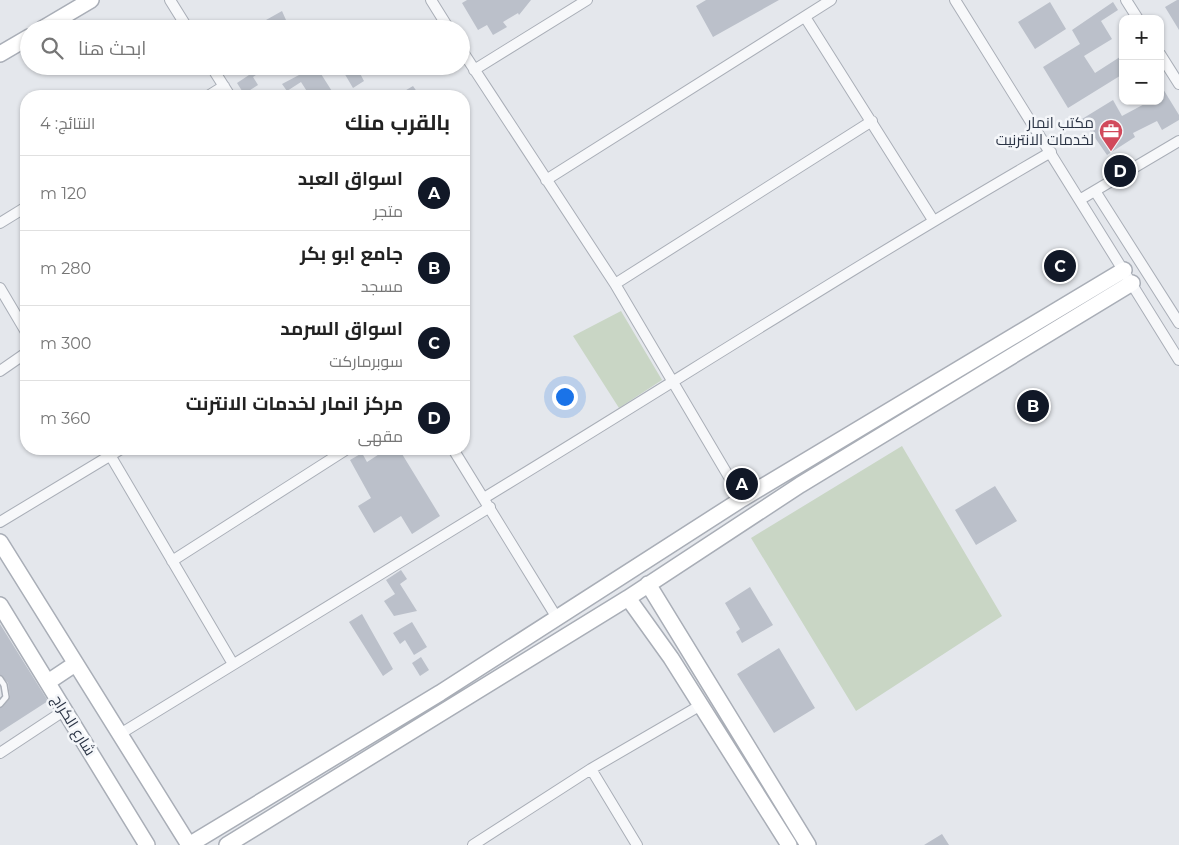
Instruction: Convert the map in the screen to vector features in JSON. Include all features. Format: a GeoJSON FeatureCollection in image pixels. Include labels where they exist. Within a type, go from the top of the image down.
{"type":"FeatureCollection","features":[{"type":"Feature","properties":{"kind":"street"},"geometry":{"type":"LineString","coordinates":[[57,20],[91,0]]}},
{"type":"Feature","properties":{"kind":"street"},"geometry":{"type":"LineString","coordinates":[[170,0],[182,20]]}},
{"type":"Feature","properties":{"kind":"street"},"geometry":{"type":"LineString","coordinates":[[431,0],[443,20]]}},
{"type":"Feature","properties":{"kind":"street"},"geometry":{"type":"LineString","coordinates":[[474,70],[587,0]]}},
{"type":"Feature","properties":{"kind":"street"},"geometry":{"type":"LineString","coordinates":[[546,180],[831,0]]}},
{"type":"Feature","properties":{"kind":"street"},"geometry":{"type":"LineString","coordinates":[[955,0],[1179,360]]}},
{"type":"Feature","properties":{"kind":"street"},"geometry":{"type":"LineString","coordinates":[[1126,0],[1135,15]]}},
{"type":"Feature","properties":{"kind":"street"},"geometry":{"type":"LineString","coordinates":[[805,17],[933,220]]}},
{"type":"Feature","properties":{"kind":"street"},"geometry":{"type":"LineString","coordinates":[[0,54],[20,42]]}},
{"type":"Feature","properties":{"kind":"street"},"geometry":{"type":"LineString","coordinates":[[1164,60],[1179,84]]}},
{"type":"Feature","properties":{"kind":"street"},"geometry":{"type":"LineString","coordinates":[[470,64],[615,284],[742,499]]}},
{"type":"Feature","properties":{"kind":"street"},"geometry":{"type":"LineString","coordinates":[[217,75],[226,90]]}},
{"type":"Feature","properties":{"kind":"street"},"geometry":{"type":"LineString","coordinates":[[218,90],[224,86]]}},
{"type":"Feature","properties":{"kind":"street"},"geometry":{"type":"LineString","coordinates":[[615,284],[872,121]]}},
{"type":"Feature","properties":{"kind":"street"},"geometry":{"type":"LineString","coordinates":[[1081,200],[1179,141]]}},
{"type":"Feature","properties":{"kind":"street"},"geometry":{"type":"LineString","coordinates":[[120,734],[933,220],[1051,152]]}},
{"type":"Feature","properties":{"kind":"street"},"geometry":{"type":"LineString","coordinates":[[1095,191],[1179,323]]}},
{"type":"Feature","properties":{"kind":"street"},"geometry":{"type":"LineString","coordinates":[[0,223],[20,211]]}},
{"type":"Feature","properties":{"kind":"street"},"geometry":{"type":"LineString","coordinates":[[0,542],[189,845],[440,693],[791,469],[1128,276]]}},
{"type":"Feature","properties":{"kind":"street"},"geometry":{"type":"LineString","coordinates":[[227,845],[448,707],[628,598],[800,485],[1128,276]]}},
{"type":"Feature","properties":{"kind":"street"},"geometry":{"type":"LineString","coordinates":[[0,288],[20,322]]}},
{"type":"Feature","properties":{"kind":"street"},"geometry":{"type":"LineString","coordinates":[[0,371],[20,357]]}},
{"type":"Feature","properties":{"kind":"street"},"geometry":{"type":"LineString","coordinates":[[0,522],[110,455],[233,664]]}},
{"type":"Feature","properties":{"kind":"street"},"geometry":{"type":"LineString","coordinates":[[172,561],[338,455]]}},
{"type":"Feature","properties":{"kind":"street"},"geometry":{"type":"LineString","coordinates":[[457,455],[558,618]]}},
{"type":"Feature","properties":{"kind":"street"},"geometry":{"type":"LineString","coordinates":[[791,469],[800,485]]}},
{"type":"Feature","properties":{"kind":"street"},"geometry":{"type":"LineString","coordinates":[[648,584],[808,845]]}},
{"type":"Feature","properties":{"kind":"street"},"geometry":{"type":"LineString","coordinates":[[628,598],[671,658],[789,845]]}},
{"type":"Feature","properties":{"kind":"street","name":"شارع الكراج"},"geometry":{"type":"LineString","coordinates":[[0,605],[147,845]]}},
{"type":"Feature","properties":{"kind":"street"},"geometry":{"type":"LineString","coordinates":[[671,658],[686,648]]}},
{"type":"Feature","properties":{"kind":"street"},"geometry":{"type":"LineString","coordinates":[[48,682],[75,664]]}},
{"type":"Feature","properties":{"kind":"street"},"geometry":{"type":"LineString","coordinates":[[440,693],[448,707]]}},
{"type":"Feature","properties":{"kind":"street"},"geometry":{"type":"LineString","coordinates":[[473,845],[591,768],[701,705]]}},
{"type":"Feature","properties":{"kind":"street"},"geometry":{"type":"LineString","coordinates":[[0,752],[65,710]]}},
{"type":"Feature","properties":{"kind":"street"},"geometry":{"type":"LineString","coordinates":[[591,768],[637,845]]}},
{"type":"Feature","properties":{"kind":"lane"},"geometry":{"type":"LineString","coordinates":[[0,679],[4,685],[6,697],[0,704]]}},
{"type":"Feature","properties":{"kind":"green space"},"geometry":{"type":"Polygon","coordinates":[[[621,311],[662,380],[619,408],[573,336],[621,311]]]}},
{"type":"Feature","properties":{"kind":"green space"},"geometry":{"type":"Polygon","coordinates":[[[902,446],[1002,616],[856,711],[751,538],[902,446]]]}},
{"type":"Feature","properties":{"kind":"building"},"geometry":{"type":"Polygon","coordinates":[[[467,0],[531,0],[519,15],[518,13],[503,22],[507,27],[493,35],[487,25],[478,30],[462,3],[467,0]]]}},
{"type":"Feature","properties":{"kind":"building"},"geometry":{"type":"Polygon","coordinates":[[[706,0],[779,0],[713,37],[696,6],[706,0]]]}},
{"type":"Feature","properties":{"kind":"building"},"geometry":{"type":"Polygon","coordinates":[[[1179,0],[1179,30],[1165,7],[1179,0]]]}},
{"type":"Feature","properties":{"kind":"building"},"geometry":{"type":"Polygon","coordinates":[[[1050,2],[1066,29],[1035,49],[1018,22],[1050,2]]]}},
{"type":"Feature","properties":{"kind":"building"},"geometry":{"type":"Polygon","coordinates":[[[1113,2],[1118,10],[1101,21],[1112,39],[1084,56],[1095,73],[1119,58],[1119,76],[1068,108],[1043,67],[1080,44],[1072,30],[1113,2]]]}},
{"type":"Feature","properties":{"kind":"building"},"geometry":{"type":"Polygon","coordinates":[[[282,11],[286,20],[266,20],[282,11]]]}},
{"type":"Feature","properties":{"kind":"building"},"geometry":{"type":"Polygon","coordinates":[[[249,75],[256,75],[253,77],[258,85],[250,90],[241,90],[237,83],[249,75]]]}},
{"type":"Feature","properties":{"kind":"building"},"geometry":{"type":"Polygon","coordinates":[[[299,75],[322,75],[331,90],[306,90],[301,82],[286,90],[282,84],[299,75]]]}},
{"type":"Feature","properties":{"kind":"building"},"geometry":{"type":"Polygon","coordinates":[[[345,75],[361,75],[364,81],[353,88],[345,75]]]}},
{"type":"Feature","properties":{"kind":"building"},"geometry":{"type":"Polygon","coordinates":[[[413,86],[416,90],[406,90],[413,86]]]}},
{"type":"Feature","properties":{"kind":"building"},"geometry":{"type":"Polygon","coordinates":[[[1164,91],[1179,115],[1179,120],[1162,130],[1157,121],[1133,133],[1135,137],[1107,155],[1082,119],[1113,100],[1122,116],[1143,105],[1164,105],[1164,91]]]}},
{"type":"Feature","properties":{"kind":"building"},"geometry":{"type":"Polygon","coordinates":[[[359,455],[363,455],[367,462],[378,455],[403,455],[440,516],[412,534],[401,516],[374,533],[358,506],[371,498],[350,460],[359,455]]]}},
{"type":"Feature","properties":{"kind":"building"},"geometry":{"type":"Polygon","coordinates":[[[995,486],[1017,521],[976,545],[955,510],[995,486]]]}},
{"type":"Feature","properties":{"kind":"building"},"geometry":{"type":"Polygon","coordinates":[[[401,570],[407,579],[400,584],[417,611],[394,616],[384,601],[395,594],[386,580],[401,570]]]}},
{"type":"Feature","properties":{"kind":"building"},"geometry":{"type":"Polygon","coordinates":[[[750,587],[773,625],[742,643],[736,632],[740,629],[725,603],[750,587]]]}},
{"type":"Feature","properties":{"kind":"building"},"geometry":{"type":"Polygon","coordinates":[[[362,614],[393,669],[383,676],[349,622],[362,614]]]}},
{"type":"Feature","properties":{"kind":"building"},"geometry":{"type":"Polygon","coordinates":[[[412,622],[427,647],[414,655],[405,640],[400,644],[393,633],[412,622]]]}},
{"type":"Feature","properties":{"kind":"building"},"geometry":{"type":"Polygon","coordinates":[[[0,624],[48,701],[0,732],[0,708],[10,697],[8,683],[0,675],[0,624]]]}},
{"type":"Feature","properties":{"kind":"building"},"geometry":{"type":"Polygon","coordinates":[[[779,648],[815,708],[774,733],[737,674],[779,648]]]}},
{"type":"Feature","properties":{"kind":"building"},"geometry":{"type":"Polygon","coordinates":[[[421,657],[429,670],[420,676],[412,663],[421,657]]]}},
{"type":"Feature","properties":{"kind":"building"},"geometry":{"type":"Polygon","coordinates":[[[942,834],[949,845],[924,845],[942,834]]]}},
{"type":"Feature","properties":{"kind":"place","name":"مكتب انمار لخدمات الانترنيت"},"geometry":{"type":"Point","coordinates":[1111,152]}},
{"type":"Feature","properties":{"kind":"place","name":"مركز انمار لخدمات الانترنت"},"geometry":{"type":"Point","coordinates":[1120,171]}},
{"type":"Feature","properties":{"kind":"place","name":"اسواق السرمد"},"geometry":{"type":"Point","coordinates":[1060,266]}},
{"type":"Feature","properties":{"kind":"place","name":"جامع ابو بكر"},"geometry":{"type":"Point","coordinates":[1033,406]}},
{"type":"Feature","properties":{"kind":"place","name":"اسواق العبد"},"geometry":{"type":"Point","coordinates":[742,484]}}]}
